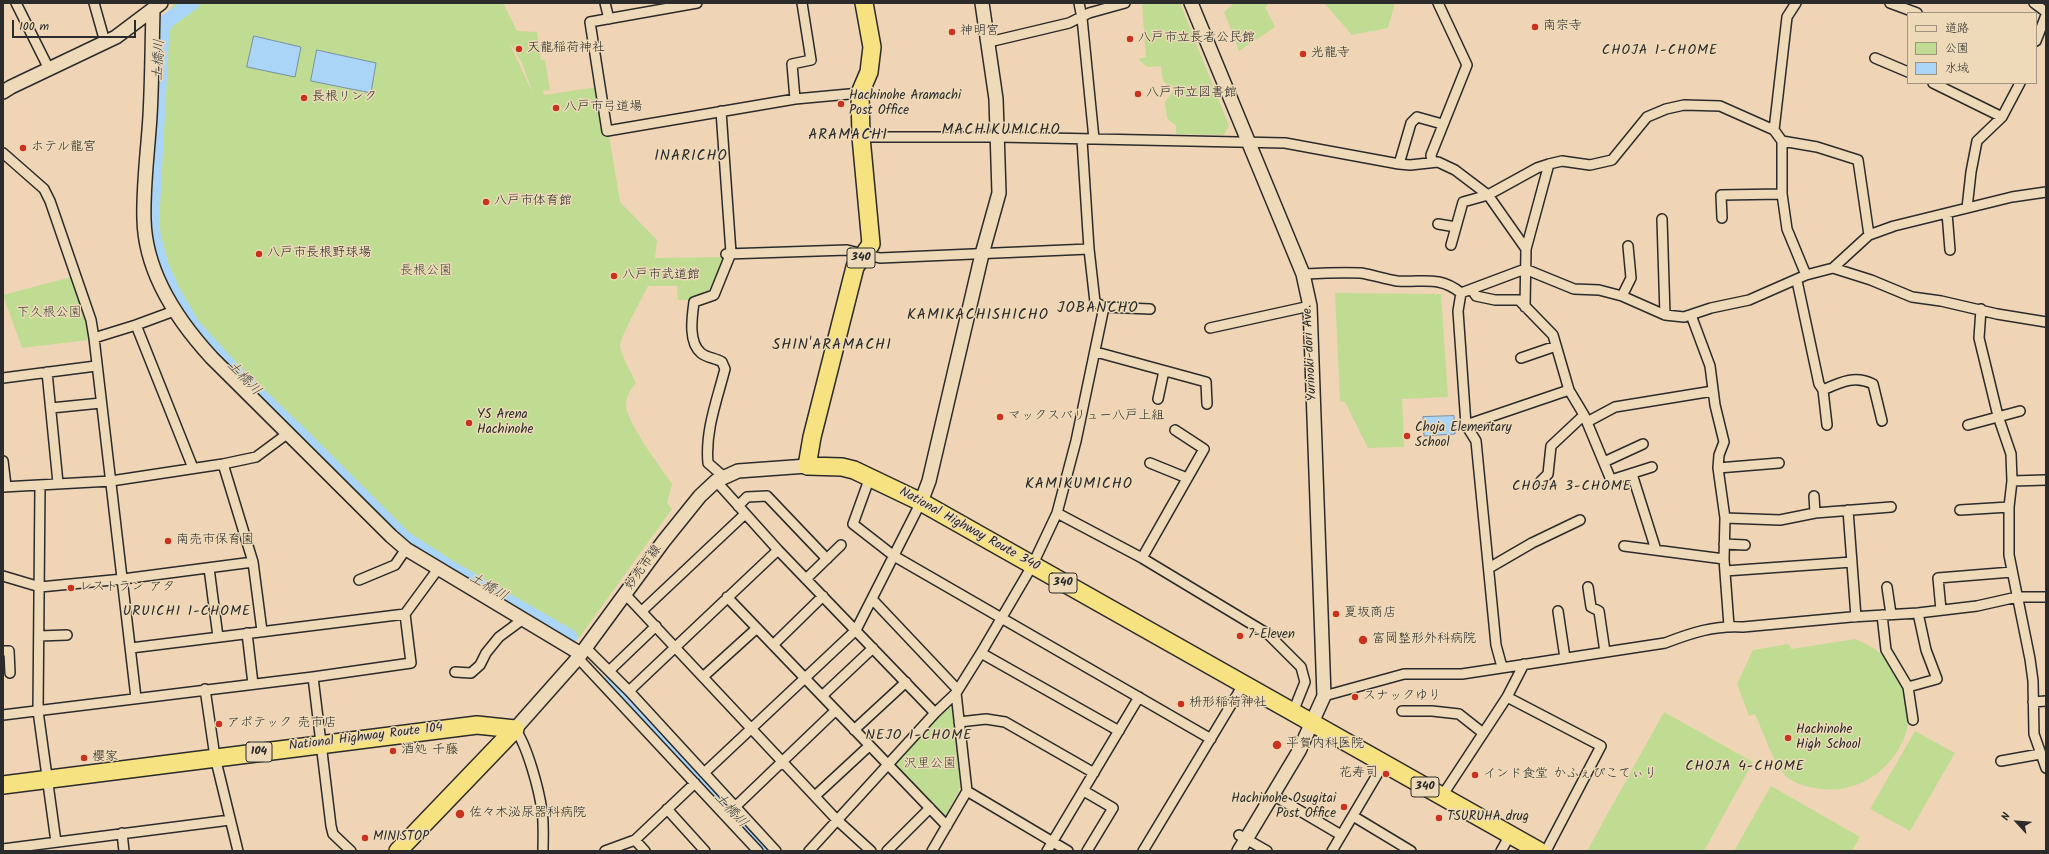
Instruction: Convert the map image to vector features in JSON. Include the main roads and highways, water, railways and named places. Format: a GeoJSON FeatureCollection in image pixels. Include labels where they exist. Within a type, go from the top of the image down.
{"type":"FeatureCollection","features":[{"type":"Feature","properties":{"kind":"highway","name":"National Highway Route 340"},"geometry":{"type":"LineString","coordinates":[[864,3],[872,47],[869,72],[860,93],[861,136],[870,244],[865,254],[855,267],[812,437],[808,466],[842,467],[870,477],[921,502],[1539,851]]}},
{"type":"Feature","properties":{"kind":"highway","name":"National Highway Route 104"},"geometry":{"type":"LineString","coordinates":[[3,785],[477,725],[514,729],[398,851]]}},
{"type":"Feature","properties":{"kind":"water"},"geometry":{"type":"Polygon","coordinates":[[[254,36],[301,47],[295,77],[247,67],[254,36]]]}},
{"type":"Feature","properties":{"kind":"water"},"geometry":{"type":"Polygon","coordinates":[[[317,50],[376,63],[371,93],[311,81],[317,50]]]}},
{"type":"Feature","properties":{"kind":"water"},"geometry":{"type":"Polygon","coordinates":[[[1454,416],[1455,434],[1424,436],[1423,417],[1454,416]]]}},
{"type":"Feature","properties":{"kind":"waterway","name":"土橋川"},"geometry":{"type":"LineString","coordinates":[[192,3],[167,21],[162,30],[152,216],[153,235],[161,265],[172,290],[193,326],[235,372],[302,436],[404,538],[447,566],[570,637]]}},
{"type":"Feature","properties":{"kind":"waterway","name":"土橋川"},"geometry":{"type":"LineString","coordinates":[[611,682],[767,851]]}},
{"type":"Feature","properties":{"kind":"place","name":"南宗寺"},"geometry":{"type":"Point","coordinates":[1535,27]}},
{"type":"Feature","properties":{"kind":"place","name":"神明宮"},"geometry":{"type":"Point","coordinates":[952,32]}},
{"type":"Feature","properties":{"kind":"place","name":"八戸市立長者公民館"},"geometry":{"type":"Point","coordinates":[1130,39]}},
{"type":"Feature","properties":{"kind":"place","name":"天龍稲荷神社"},"geometry":{"type":"Point","coordinates":[519,49]}},
{"type":"Feature","properties":{"kind":"place","name":"光龍寺"},"geometry":{"type":"Point","coordinates":[1303,54]}},
{"type":"Feature","properties":{"kind":"place","name":"八戸市立図書館"},"geometry":{"type":"Point","coordinates":[1138,94]}},
{"type":"Feature","properties":{"kind":"place","name":"長根リンク"},"geometry":{"type":"Point","coordinates":[304,98]}},
{"type":"Feature","properties":{"kind":"place","name":"Hachinohe Aramachi Post Office"},"geometry":{"type":"Point","coordinates":[841,104]}},
{"type":"Feature","properties":{"kind":"place","name":"八戸市弓道場"},"geometry":{"type":"Point","coordinates":[556,108]}},
{"type":"Feature","properties":{"kind":"place","name":"ホテル龍宮"},"geometry":{"type":"Point","coordinates":[23,148]}},
{"type":"Feature","properties":{"kind":"place","name":"八戸市体育館"},"geometry":{"type":"Point","coordinates":[486,202]}},
{"type":"Feature","properties":{"kind":"place","name":"八戸市長根野球場"},"geometry":{"type":"Point","coordinates":[259,254]}},
{"type":"Feature","properties":{"kind":"place","name":"八戸市武道館"},"geometry":{"type":"Point","coordinates":[614,276]}},
{"type":"Feature","properties":{"kind":"place","name":"マックスバリュー八戸上組"},"geometry":{"type":"Point","coordinates":[1000,417]}},
{"type":"Feature","properties":{"kind":"place","name":"YS Arena Hachinohe"},"geometry":{"type":"Point","coordinates":[469,423]}},
{"type":"Feature","properties":{"kind":"place","name":"Choja Elementary School"},"geometry":{"type":"Point","coordinates":[1407,436]}},
{"type":"Feature","properties":{"kind":"place","name":"南売市保育園"},"geometry":{"type":"Point","coordinates":[168,541]}},
{"type":"Feature","properties":{"kind":"place","name":"レストラン アタ"},"geometry":{"type":"Point","coordinates":[71,588]}},
{"type":"Feature","properties":{"kind":"place","name":"夏坂商店"},"geometry":{"type":"Point","coordinates":[1336,614]}},
{"type":"Feature","properties":{"kind":"place","name":"7-Eleven"},"geometry":{"type":"Point","coordinates":[1240,636]}},
{"type":"Feature","properties":{"kind":"place","name":"富岡整形外科病院"},"geometry":{"type":"Point","coordinates":[1363,640]}},
{"type":"Feature","properties":{"kind":"place","name":"スナックゆり"},"geometry":{"type":"Point","coordinates":[1355,697]}},
{"type":"Feature","properties":{"kind":"place","name":"枡形稲荷神社"},"geometry":{"type":"Point","coordinates":[1181,704]}},
{"type":"Feature","properties":{"kind":"place","name":"アポテック 売市店"},"geometry":{"type":"Point","coordinates":[219,724]}},
{"type":"Feature","properties":{"kind":"place","name":"Hachinohe High School"},"geometry":{"type":"Point","coordinates":[1788,738]}},
{"type":"Feature","properties":{"kind":"place","name":"平賀内科医院"},"geometry":{"type":"Point","coordinates":[1277,745]}},
{"type":"Feature","properties":{"kind":"place","name":"酒処 千藤"},"geometry":{"type":"Point","coordinates":[393,751]}},
{"type":"Feature","properties":{"kind":"place","name":"櫻家"},"geometry":{"type":"Point","coordinates":[84,758]}},
{"type":"Feature","properties":{"kind":"place","name":"花寿司"},"geometry":{"type":"Point","coordinates":[1386,774]}},
{"type":"Feature","properties":{"kind":"place","name":"インド食堂 かふぇぴこてぃり"},"geometry":{"type":"Point","coordinates":[1475,775]}},
{"type":"Feature","properties":{"kind":"place","name":"Hachinohe Osugitai Post Office"},"geometry":{"type":"Point","coordinates":[1344,807]}},
{"type":"Feature","properties":{"kind":"place","name":"佐々木泌尿器科病院"},"geometry":{"type":"Point","coordinates":[460,814]}},
{"type":"Feature","properties":{"kind":"place","name":"TSURUHA drug"},"geometry":{"type":"Point","coordinates":[1439,818]}},
{"type":"Feature","properties":{"kind":"place","name":"MINISTOP"},"geometry":{"type":"Point","coordinates":[365,838]}},
{"type":"Feature","properties":{"kind":"district","name":"CHOJA 1-CHOME"},"geometry":{"type":"Point","coordinates":[1660,52]}},
{"type":"Feature","properties":{"kind":"district","name":"MACHIKUMICHO"},"geometry":{"type":"Point","coordinates":[1001,131]}},
{"type":"Feature","properties":{"kind":"district","name":"ARAMACHI"},"geometry":{"type":"Point","coordinates":[848,136]}},
{"type":"Feature","properties":{"kind":"district","name":"INARICHO"},"geometry":{"type":"Point","coordinates":[691,157]}},
{"type":"Feature","properties":{"kind":"district","name":"JOBANCHO"},"geometry":{"type":"Point","coordinates":[1098,309]}},
{"type":"Feature","properties":{"kind":"district","name":"KAMIKACHISHICHO"},"geometry":{"type":"Point","coordinates":[978,316]}},
{"type":"Feature","properties":{"kind":"district","name":"SHIN'ARAMACHI"},"geometry":{"type":"Point","coordinates":[832,346]}},
{"type":"Feature","properties":{"kind":"district","name":"KAMIKUMICHO"},"geometry":{"type":"Point","coordinates":[1079,485]}},
{"type":"Feature","properties":{"kind":"district","name":"CHOJA 3-CHOME"},"geometry":{"type":"Point","coordinates":[1572,488]}},
{"type":"Feature","properties":{"kind":"district","name":"URUICHI 1-CHOME"},"geometry":{"type":"Point","coordinates":[187,613]}},
{"type":"Feature","properties":{"kind":"district","name":"NEJO 1-CHOME"},"geometry":{"type":"Point","coordinates":[919,737]}},
{"type":"Feature","properties":{"kind":"district","name":"CHOJA 4-CHOME"},"geometry":{"type":"Point","coordinates":[1745,768]}},
{"type":"Feature","properties":{"kind":"park label","name":"長根公園"},"geometry":{"type":"Point","coordinates":[426,272]}},
{"type":"Feature","properties":{"kind":"park label","name":"下久根公園"},"geometry":{"type":"Point","coordinates":[49,314]}},
{"type":"Feature","properties":{"kind":"park label","name":"沢里公園"},"geometry":{"type":"Point","coordinates":[930,765]}}]}
